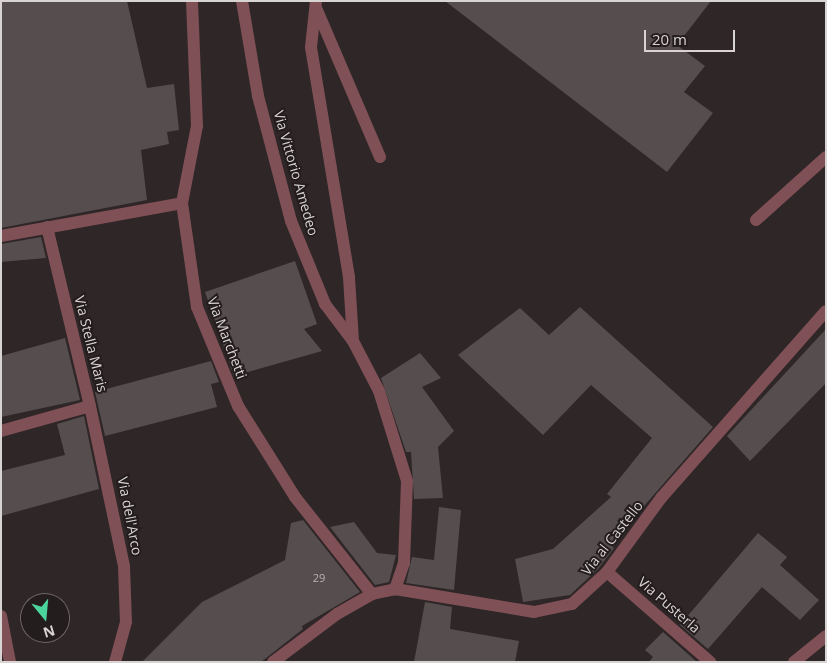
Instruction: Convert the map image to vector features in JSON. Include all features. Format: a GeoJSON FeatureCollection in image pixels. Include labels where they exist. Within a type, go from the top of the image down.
{"type":"FeatureCollection","features":[{"type":"Feature","properties":{"kind":"street","name":"Via Marchetti"},"geometry":{"type":"LineString","coordinates":[[192,1],[197,126],[182,203],[197,307],[238,406],[295,497],[372,594]]}},
{"type":"Feature","properties":{"kind":"street","name":"Via Vittorio Amedeo"},"geometry":{"type":"LineString","coordinates":[[242,1],[258,96],[291,221],[325,304],[353,341],[378,391],[407,481],[404,563],[395,588]]}},
{"type":"Feature","properties":{"kind":"street","name":"Via Vittorio Amedeo"},"geometry":{"type":"LineString","coordinates":[[316,2],[311,47],[349,277],[353,341]]}},
{"type":"Feature","properties":{"kind":"street","name":"Via Vittorio Amedeo"},"geometry":{"type":"LineString","coordinates":[[316,2],[341,73],[380,157]]}},
{"type":"Feature","properties":{"kind":"street"},"geometry":{"type":"LineString","coordinates":[[756,220],[826,157]]}},
{"type":"Feature","properties":{"kind":"street"},"geometry":{"type":"LineString","coordinates":[[1,236],[182,203]]}},
{"type":"Feature","properties":{"kind":"street","name":"Via Stella Maris"},"geometry":{"type":"LineString","coordinates":[[1,431],[90,406],[47,227]]}},
{"type":"Feature","properties":{"kind":"street","name":"Via al Castello"},"geometry":{"type":"LineString","coordinates":[[273,662],[372,594],[395,588],[534,612],[572,604],[607,572],[673,484],[826,311]]}},
{"type":"Feature","properties":{"kind":"street","name":"Via dell'Arco"},"geometry":{"type":"LineString","coordinates":[[90,406],[124,566],[126,622],[115,662]]}},
{"type":"Feature","properties":{"kind":"street","name":"Via Pusterla"},"geometry":{"type":"LineString","coordinates":[[607,572],[710,662]]}},
{"type":"Feature","properties":{"kind":"street"},"geometry":{"type":"LineString","coordinates":[[1,616],[10,662]]}},
{"type":"Feature","properties":{"kind":"street"},"geometry":{"type":"LineString","coordinates":[[794,662],[826,636]]}},
{"type":"Feature","properties":{"kind":"building"},"geometry":{"type":"Polygon","coordinates":[[[1,1],[127,1],[147,88],[174,84],[179,130],[167,132],[169,144],[141,150],[147,200],[1,228],[1,1]]]}},
{"type":"Feature","properties":{"kind":"building"},"geometry":{"type":"Polygon","coordinates":[[[445,1],[711,1],[677,45],[705,66],[684,92],[713,113],[667,172],[445,1]]]}},
{"type":"Feature","properties":{"kind":"building"},"geometry":{"type":"Polygon","coordinates":[[[41,237],[46,258],[1,262],[1,244],[41,237]]]}},
{"type":"Feature","properties":{"kind":"building"},"geometry":{"type":"Polygon","coordinates":[[[295,261],[317,324],[304,329],[322,351],[234,376],[205,292],[295,261]]]}},
{"type":"Feature","properties":{"kind":"building"},"geometry":{"type":"Polygon","coordinates":[[[580,307],[713,427],[610,545],[614,548],[598,569],[570,595],[523,602],[515,559],[553,549],[611,497],[607,494],[652,438],[591,385],[543,435],[458,355],[520,308],[549,335],[580,307]]]}},
{"type":"Feature","properties":{"kind":"building"},"geometry":{"type":"Polygon","coordinates":[[[826,329],[826,383],[750,461],[727,436],[826,329]]]}},
{"type":"Feature","properties":{"kind":"building"},"geometry":{"type":"Polygon","coordinates":[[[65,338],[80,400],[1,417],[1,356],[65,338]]]}},
{"type":"Feature","properties":{"kind":"building"},"geometry":{"type":"Polygon","coordinates":[[[420,353],[441,378],[422,387],[454,431],[438,447],[443,498],[414,499],[411,452],[406,452],[381,378],[420,353]]]}},
{"type":"Feature","properties":{"kind":"building"},"geometry":{"type":"Polygon","coordinates":[[[211,361],[219,382],[211,384],[217,407],[105,436],[95,392],[211,361]]]}},
{"type":"Feature","properties":{"kind":"building"},"geometry":{"type":"Polygon","coordinates":[[[84,416],[99,489],[1,516],[1,471],[65,455],[57,424],[84,416]]]}},
{"type":"Feature","properties":{"kind":"building"},"geometry":{"type":"Polygon","coordinates":[[[439,507],[461,510],[454,590],[406,583],[412,557],[434,560],[439,507]]]}},
{"type":"Feature","properties":{"kind":"building"},"geometry":{"type":"Polygon","coordinates":[[[303,520],[360,592],[302,626],[303,629],[261,662],[142,662],[202,602],[285,560],[291,523],[303,520]]]}},
{"type":"Feature","properties":{"kind":"building"},"geometry":{"type":"Polygon","coordinates":[[[354,522],[377,553],[396,555],[389,582],[375,585],[330,527],[354,522]]]}},
{"type":"Feature","properties":{"kind":"building"},"geometry":{"type":"Polygon","coordinates":[[[758,533],[787,557],[780,565],[819,600],[800,620],[762,587],[708,649],[680,625],[758,533]]]}},
{"type":"Feature","properties":{"kind":"building"},"geometry":{"type":"Polygon","coordinates":[[[425,602],[452,607],[450,629],[519,641],[515,662],[414,662],[425,602]]]}},
{"type":"Feature","properties":{"kind":"building"},"geometry":{"type":"Polygon","coordinates":[[[663,632],[697,662],[649,662],[653,657],[645,650],[663,632]]]}}]}
